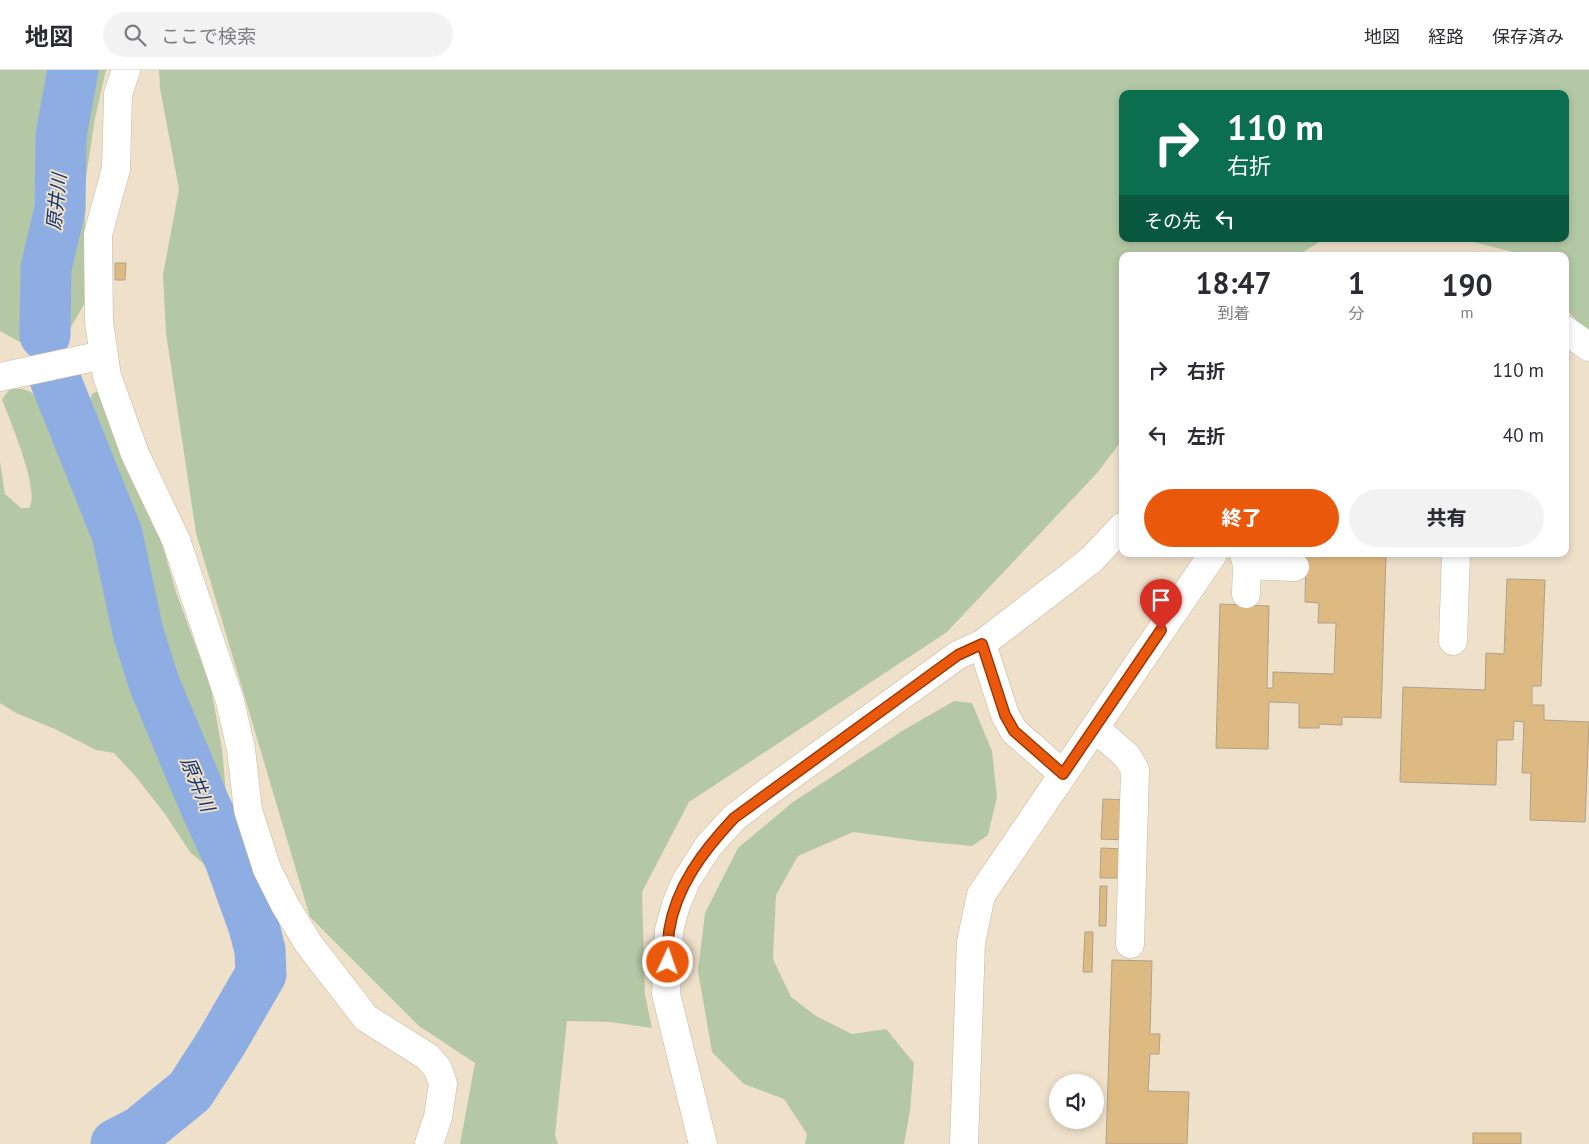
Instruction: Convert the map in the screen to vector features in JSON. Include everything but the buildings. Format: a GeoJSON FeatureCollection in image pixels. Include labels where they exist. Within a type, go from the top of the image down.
{"type":"FeatureCollection","features":[{"type":"Feature","properties":{"kind":"street"},"geometry":{"type":"LineString","coordinates":[[126,70],[118,94],[116,169],[98,234],[99,322],[106,376],[135,454],[176,540],[230,701],[241,749],[248,810],[267,869],[285,905],[308,943],[366,1018],[428,1057],[438,1069],[443,1084],[438,1117],[429,1144]]}},
{"type":"Feature","properties":{"kind":"street"},"geometry":{"type":"LineString","coordinates":[[1569,333],[1589,347]]}},
{"type":"Feature","properties":{"kind":"street"},"geometry":{"type":"LineString","coordinates":[[0,377],[102,355]]}},
{"type":"Feature","properties":{"kind":"street"},"geometry":{"type":"LineString","coordinates":[[703,1144],[666,994],[669,930],[676,905],[686,880],[709,845],[734,818],[958,655],[982,644],[1092,559],[1119,530]]}},
{"type":"Feature","properties":{"kind":"street"},"geometry":{"type":"LineString","coordinates":[[964,1144],[971,942],[981,895],[1211,557]]}},
{"type":"Feature","properties":{"kind":"street"},"geometry":{"type":"LineString","coordinates":[[1453,641],[1456,557]]}},
{"type":"Feature","properties":{"kind":"street"},"geometry":{"type":"LineString","coordinates":[[1246,594],[1246,559],[1295,567]]}},
{"type":"Feature","properties":{"kind":"street"},"geometry":{"type":"LineString","coordinates":[[982,644],[1005,715],[1014,731],[1063,774]]}},
{"type":"Feature","properties":{"kind":"street"},"geometry":{"type":"LineString","coordinates":[[1095,728],[1128,756],[1134,770],[1130,944]]}},
{"type":"Feature","properties":{"kind":"green space"},"geometry":{"type":"Polygon","coordinates":[[[0,70],[106,70],[95,118],[85,184],[85,303],[68,332],[27,346],[0,331],[0,70]]]}},
{"type":"Feature","properties":{"kind":"green space"},"geometry":{"type":"Polygon","coordinates":[[[159,70],[1589,70],[1589,331],[1579,324],[1569,312],[1569,252],[1513,252],[1474,242],[1569,242],[1569,90],[1119,90],[1119,242],[1319,242],[1303,252],[1119,252],[1119,444],[1098,472],[947,632],[689,802],[642,892],[645,995],[652,1028],[610,1022],[567,1021],[555,1135],[558,1144],[460,1144],[475,1063],[419,1026],[310,917],[196,533],[166,333],[163,275],[179,189],[160,88],[159,70]]]}},
{"type":"Feature","properties":{"kind":"green space"},"geometry":{"type":"Polygon","coordinates":[[[10,389],[24,389],[34,395],[40,402],[51,427],[56,433],[64,437],[75,438],[82,428],[93,393],[100,391],[160,537],[176,592],[211,688],[222,749],[229,826],[227,870],[224,876],[217,875],[190,852],[165,814],[114,753],[96,750],[55,729],[16,713],[0,703],[0,462],[5,494],[21,508],[29,508],[32,499],[28,471],[2,399],[10,389]]]}},
{"type":"Feature","properties":{"kind":"green space"},"geometry":{"type":"Polygon","coordinates":[[[954,701],[972,703],[992,751],[997,797],[988,835],[972,846],[853,832],[798,856],[776,895],[773,959],[791,997],[816,1016],[852,1034],[886,1029],[914,1063],[910,1111],[904,1144],[805,1144],[807,1134],[784,1099],[744,1084],[712,1052],[698,971],[705,913],[738,848],[793,802],[902,731],[954,701]]]}},
{"type":"Feature","properties":{"kind":"waterway","name":"原井川"},"geometry":{"type":"LineString","coordinates":[[45,335],[46,268],[60,209],[61,136],[73,70]]}},
{"type":"Feature","properties":{"kind":"waterway","name":"原井川"},"geometry":{"type":"LineString","coordinates":[[55,379],[117,534],[138,632],[154,683],[230,860],[254,927],[260,950],[261,974],[221,1043],[190,1091],[141,1131],[116,1144]]}},
{"type":"Feature","properties":{"kind":"route"},"geometry":{"type":"LineString","coordinates":[[668,962],[669,930],[686,880],[709,845],[734,818],[958,655],[982,644],[1005,715],[1014,731],[1063,774],[1161,630]]}}]}
